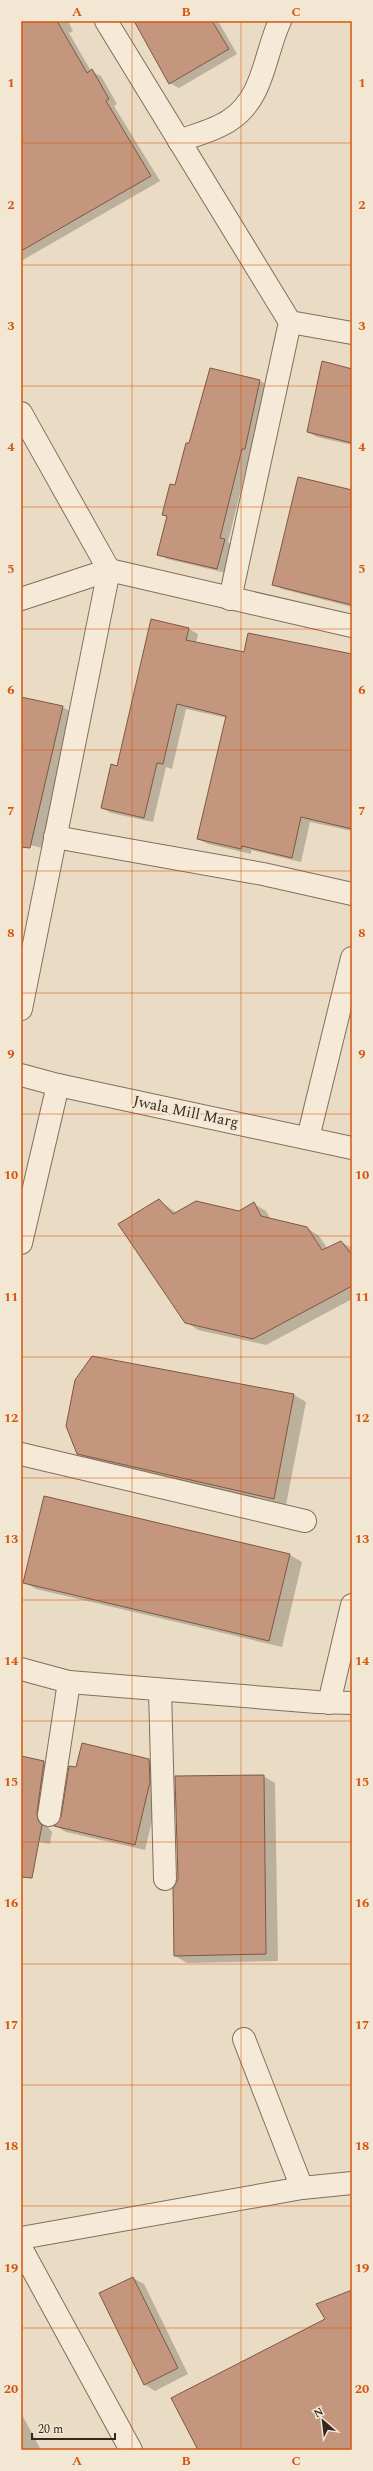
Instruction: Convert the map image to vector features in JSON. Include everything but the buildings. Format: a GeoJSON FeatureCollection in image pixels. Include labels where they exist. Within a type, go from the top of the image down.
{"type":"FeatureCollection","features":[{"type":"Feature","properties":{"kind":"street"},"geometry":{"type":"LineString","coordinates":[[106,21],[290,322],[230,599]]}},
{"type":"Feature","properties":{"kind":"street"},"geometry":{"type":"LineString","coordinates":[[179,141],[229,121],[247,107],[260,81],[274,34],[280,21]]}},
{"type":"Feature","properties":{"kind":"street"},"geometry":{"type":"LineString","coordinates":[[290,322],[352,333]]}},
{"type":"Feature","properties":{"kind":"street"},"geometry":{"type":"LineString","coordinates":[[21,413],[108,570],[21,1009]]}},
{"type":"Feature","properties":{"kind":"street"},"geometry":{"type":"LineString","coordinates":[[21,599],[108,570],[352,626]]}},
{"type":"Feature","properties":{"kind":"street"},"geometry":{"type":"LineString","coordinates":[[55,837],[263,874],[352,894]]}},
{"type":"Feature","properties":{"kind":"street"},"geometry":{"type":"LineString","coordinates":[[308,1138],[352,958]]}},
{"type":"Feature","properties":{"kind":"street","name":"Jwala Mill Marg"},"geometry":{"type":"LineString","coordinates":[[21,1075],[58,1085],[352,1148]]}},
{"type":"Feature","properties":{"kind":"street"},"geometry":{"type":"LineString","coordinates":[[21,1243],[58,1085]]}},
{"type":"Feature","properties":{"kind":"street"},"geometry":{"type":"LineString","coordinates":[[21,1454],[305,1521]]}},
{"type":"Feature","properties":{"kind":"street"},"geometry":{"type":"LineString","coordinates":[[329,1703],[352,1605]]}},
{"type":"Feature","properties":{"kind":"street"},"geometry":{"type":"LineString","coordinates":[[21,1669],[69,1682],[329,1703],[352,1703]]}},
{"type":"Feature","properties":{"kind":"street"},"geometry":{"type":"LineString","coordinates":[[49,1815],[69,1682]]}},
{"type":"Feature","properties":{"kind":"street"},"geometry":{"type":"LineString","coordinates":[[160,1690],[164,1878]]}},
{"type":"Feature","properties":{"kind":"street"},"geometry":{"type":"LineString","coordinates":[[244,2039],[302,2188]]}},
{"type":"Feature","properties":{"kind":"street"},"geometry":{"type":"LineString","coordinates":[[21,2238],[302,2188],[352,2183]]}},
{"type":"Feature","properties":{"kind":"street"},"geometry":{"type":"LineString","coordinates":[[21,2248],[131,2450]]}}]}
